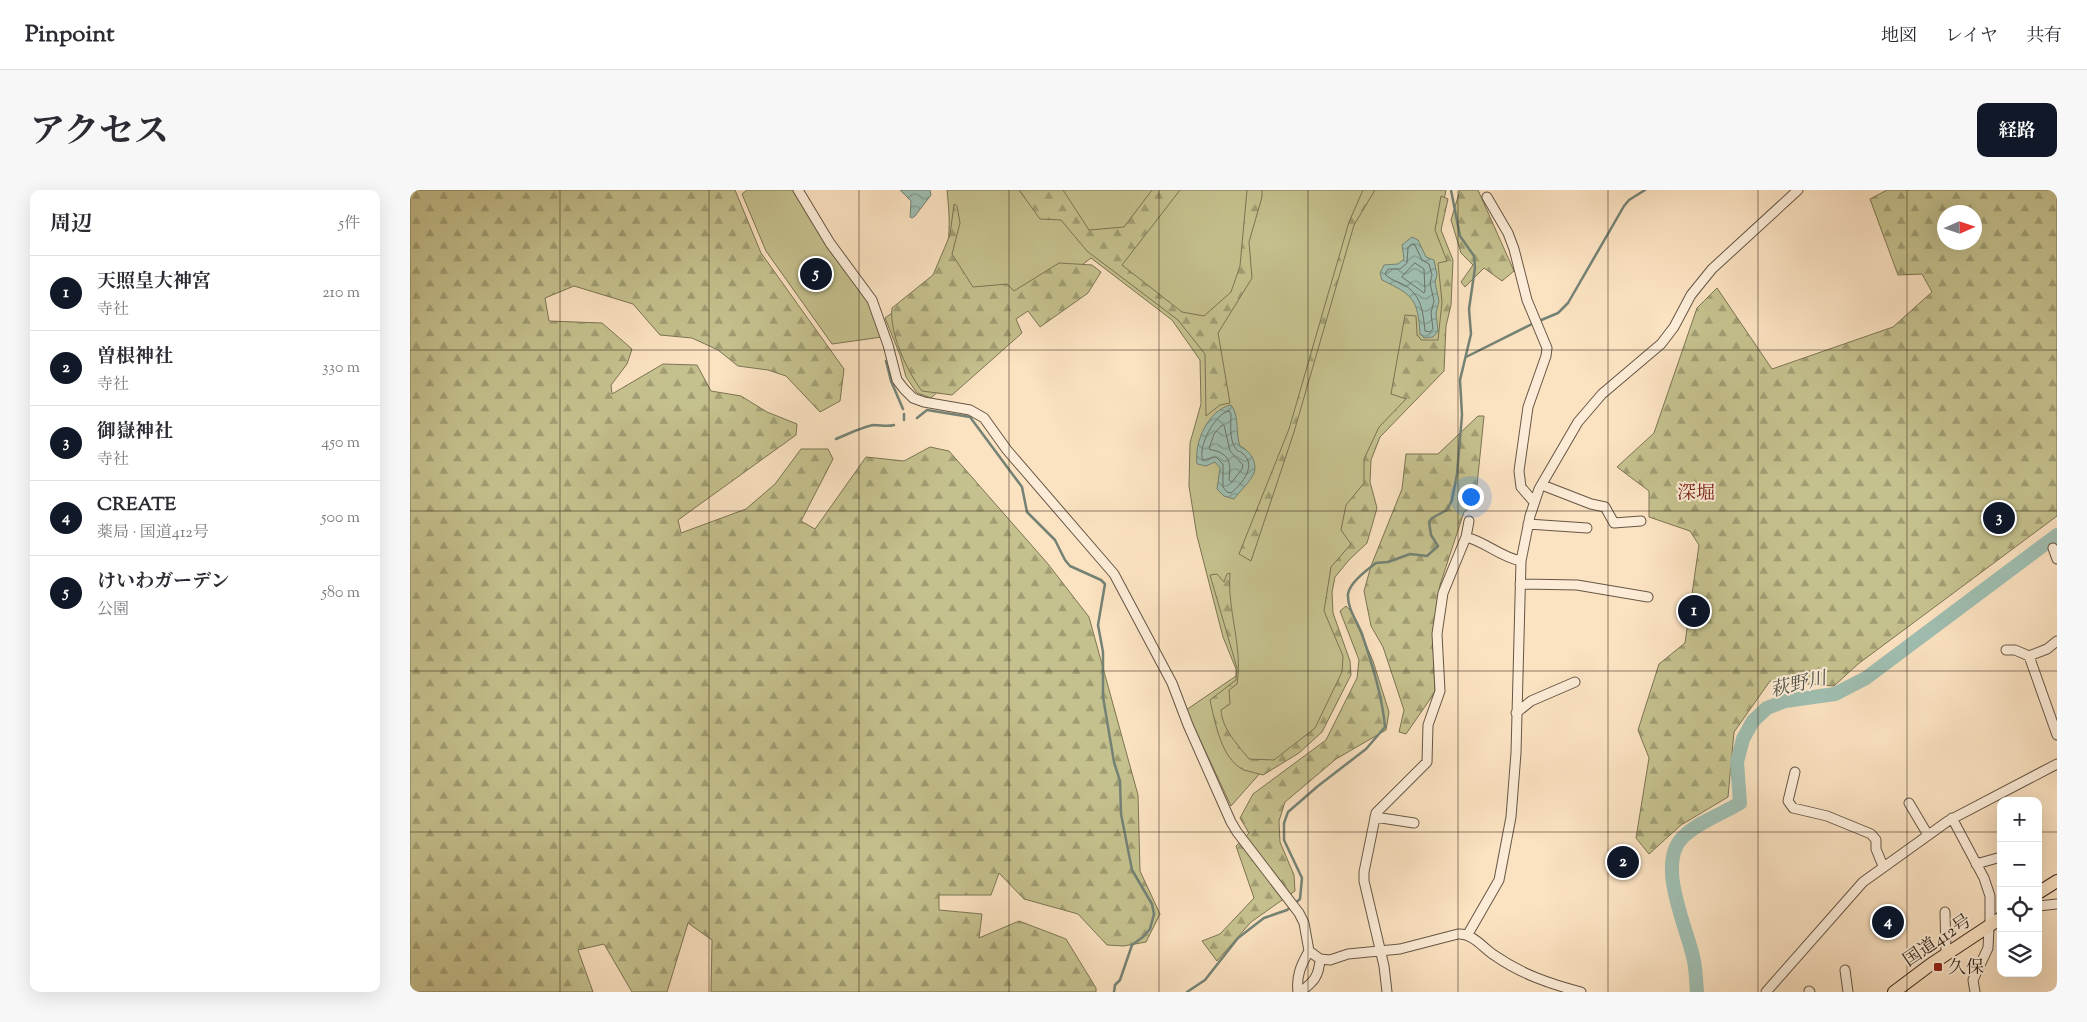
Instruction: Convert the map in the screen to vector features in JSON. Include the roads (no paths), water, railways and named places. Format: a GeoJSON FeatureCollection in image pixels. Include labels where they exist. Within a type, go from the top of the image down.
{"type":"FeatureCollection","features":[{"type":"Feature","properties":{"kind":"highway"},"geometry":{"type":"LineString","coordinates":[[2042,891],[2057,881]]}},
{"type":"Feature","properties":{"kind":"highway","name":"国道412号"},"geometry":{"type":"LineString","coordinates":[[1894,992],[1996,921]]}},
{"type":"Feature","properties":{"kind":"street"},"geometry":{"type":"LineString","coordinates":[[798,190],[830,243],[872,300],[888,345],[897,380],[904,390],[913,398],[924,402],[970,410],[984,418],[1007,450],[1114,574],[1172,684],[1231,822],[1296,909],[1304,923],[1309,951],[1301,964],[1297,981],[1299,992],[1312,982],[1319,972],[1320,959]]}},
{"type":"Feature","properties":{"kind":"street"},"geometry":{"type":"LineString","coordinates":[[1468,934],[1500,880],[1512,817],[1516,753],[1521,560],[1534,502],[1542,484],[1578,422],[1602,394],[1661,344],[1674,327],[1691,295],[1712,269],[1798,190]]}},
{"type":"Feature","properties":{"kind":"street"},"geometry":{"type":"LineString","coordinates":[[1487,197],[1508,233],[1527,300],[1547,348],[1546,356],[1528,407],[1519,471],[1521,487],[1534,502]]}},
{"type":"Feature","properties":{"kind":"street"},"geometry":{"type":"LineString","coordinates":[[1542,484],[1591,504],[1605,507],[1614,523],[1640,521]]}},
{"type":"Feature","properties":{"kind":"street"},"geometry":{"type":"LineString","coordinates":[[1387,992],[1364,881],[1364,872],[1376,814],[1427,762],[1429,756],[1428,725],[1440,691],[1437,634],[1443,593],[1466,536],[1469,521]]}},
{"type":"Feature","properties":{"kind":"street"},"geometry":{"type":"LineString","coordinates":[[1528,524],[1587,528]]}},
{"type":"Feature","properties":{"kind":"street"},"geometry":{"type":"LineString","coordinates":[[1466,536],[1473,538],[1507,558],[1521,560]]}},
{"type":"Feature","properties":{"kind":"street"},"geometry":{"type":"LineString","coordinates":[[2053,548],[2057,559]]}},
{"type":"Feature","properties":{"kind":"street"},"geometry":{"type":"LineString","coordinates":[[1520,584],[1577,585],[1648,596]]}},
{"type":"Feature","properties":{"kind":"street"},"geometry":{"type":"LineString","coordinates":[[2006,650],[2015,650],[2029,656],[2047,649],[2057,641]]}},
{"type":"Feature","properties":{"kind":"street"},"geometry":{"type":"LineString","coordinates":[[2029,656],[2057,735]]}},
{"type":"Feature","properties":{"kind":"street"},"geometry":{"type":"LineString","coordinates":[[1516,713],[1531,701],[1576,682]]}},
{"type":"Feature","properties":{"kind":"street"},"geometry":{"type":"LineString","coordinates":[[1766,992],[1849,895],[1883,866],[1952,818],[2057,764]]}},
{"type":"Feature","properties":{"kind":"street"},"geometry":{"type":"LineString","coordinates":[[1795,772],[1788,801],[1793,808],[1827,816],[1871,834],[1876,840],[1876,849],[1883,866]]}},
{"type":"Feature","properties":{"kind":"street"},"geometry":{"type":"LineString","coordinates":[[1909,803],[1928,836]]}},
{"type":"Feature","properties":{"kind":"street"},"geometry":{"type":"LineString","coordinates":[[1375,817],[1414,823]]}},
{"type":"Feature","properties":{"kind":"street"},"geometry":{"type":"LineString","coordinates":[[1952,818],[1984,878],[1996,921],[1989,927],[1988,948],[1973,980],[1975,992]]}},
{"type":"Feature","properties":{"kind":"street"},"geometry":{"type":"LineString","coordinates":[[1976,864],[1997,858]]}},
{"type":"Feature","properties":{"kind":"street"},"geometry":{"type":"LineString","coordinates":[[2042,906],[2057,904]]}},
{"type":"Feature","properties":{"kind":"street"},"geometry":{"type":"LineString","coordinates":[[1945,912],[1946,954]]}},
{"type":"Feature","properties":{"kind":"street"},"geometry":{"type":"LineString","coordinates":[[1309,951],[1320,959],[1330,960],[1348,954],[1380,952],[1458,934],[1468,934],[1496,957],[1533,977],[1581,992]]}},
{"type":"Feature","properties":{"kind":"street"},"geometry":{"type":"LineString","coordinates":[[1844,970],[1848,992]]}},
{"type":"Feature","properties":{"kind":"water"},"geometry":{"type":"Polygon","coordinates":[[[900,190],[930,190],[931,195],[912,218],[910,217],[911,201],[900,190]]]}},
{"type":"Feature","properties":{"kind":"water"},"geometry":{"type":"Polygon","coordinates":[[[1412,237],[1418,240],[1426,257],[1434,260],[1437,275],[1435,282],[1439,301],[1436,313],[1438,331],[1433,337],[1424,338],[1420,334],[1418,313],[1412,300],[1401,290],[1382,280],[1380,273],[1384,265],[1398,264],[1404,259],[1402,245],[1412,237]]]}},
{"type":"Feature","properties":{"kind":"water"},"geometry":{"type":"Polygon","coordinates":[[[1231,405],[1236,414],[1240,446],[1247,450],[1255,465],[1254,473],[1234,499],[1224,496],[1217,489],[1220,468],[1215,462],[1206,466],[1197,464],[1198,446],[1204,428],[1216,413],[1231,405]]]}},
{"type":"Feature","properties":{"kind":"waterway"},"geometry":{"type":"LineString","coordinates":[[1187,992],[1205,980],[1238,938],[1264,918],[1287,910],[1300,899],[1302,878],[1284,840],[1284,823],[1288,812],[1366,749],[1385,727],[1382,703],[1376,680],[1362,634],[1351,609],[1348,594],[1355,581],[1376,563],[1388,562],[1410,554],[1427,556],[1438,546],[1431,535],[1429,522],[1432,518],[1447,510],[1452,500],[1457,474],[1462,415],[1460,380],[1471,334],[1469,309],[1475,268],[1474,256],[1460,236],[1451,190]]}},
{"type":"Feature","properties":{"kind":"waterway"},"geometry":{"type":"LineString","coordinates":[[1539,321],[1558,313],[1568,303],[1624,206],[1629,200],[1645,190]]}},
{"type":"Feature","properties":{"kind":"waterway"},"geometry":{"type":"LineString","coordinates":[[1466,357],[1534,323]]}},
{"type":"Feature","properties":{"kind":"waterway"},"geometry":{"type":"LineString","coordinates":[[886,361],[891,381],[903,409]]}},
{"type":"Feature","properties":{"kind":"waterway"},"geometry":{"type":"LineString","coordinates":[[917,418],[927,410],[970,417],[1022,487],[1027,512],[1055,540],[1065,560],[1070,566],[1101,580],[1105,584],[1098,625],[1103,652],[1103,697],[1114,762],[1120,781],[1121,814],[1132,870],[1152,904],[1154,914],[1150,929],[1132,945],[1120,980],[1115,985],[1114,992]]}},
{"type":"Feature","properties":{"kind":"waterway"},"geometry":{"type":"LineString","coordinates":[[904,414],[904,420]]}},
{"type":"Feature","properties":{"kind":"waterway"},"geometry":{"type":"LineString","coordinates":[[836,439],[874,425],[894,425]]}},
{"type":"Feature","properties":{"kind":"waterway","name":"萩野川"},"geometry":{"type":"LineString","coordinates":[[1697,992],[1694,961],[1680,915],[1673,880],[1672,863],[1675,849],[1683,837],[1703,823],[1740,803],[1737,762],[1743,739],[1753,721],[1767,708],[1785,701],[1835,694],[1866,678],[2057,535]]}},
{"type":"Feature","properties":{"kind":"place","name":"けいわガーデン"},"geometry":{"type":"Point","coordinates":[816,274]}},
{"type":"Feature","properties":{"kind":"place","name":"御嶽神社"},"geometry":{"type":"Point","coordinates":[1999,518]}},
{"type":"Feature","properties":{"kind":"place","name":"天照皇大神宮"},"geometry":{"type":"Point","coordinates":[1694,611]}},
{"type":"Feature","properties":{"kind":"place","name":"曽根神社"},"geometry":{"type":"Point","coordinates":[1623,862]}},
{"type":"Feature","properties":{"kind":"place","name":"CREATE"},"geometry":{"type":"Point","coordinates":[1888,922]}},
{"type":"Feature","properties":{"kind":"place","name":"久保"},"geometry":{"type":"Point","coordinates":[1938,967]}},
{"type":"Feature","properties":{"kind":"district","name":"深堀"},"geometry":{"type":"Point","coordinates":[1696,492]}}]}
